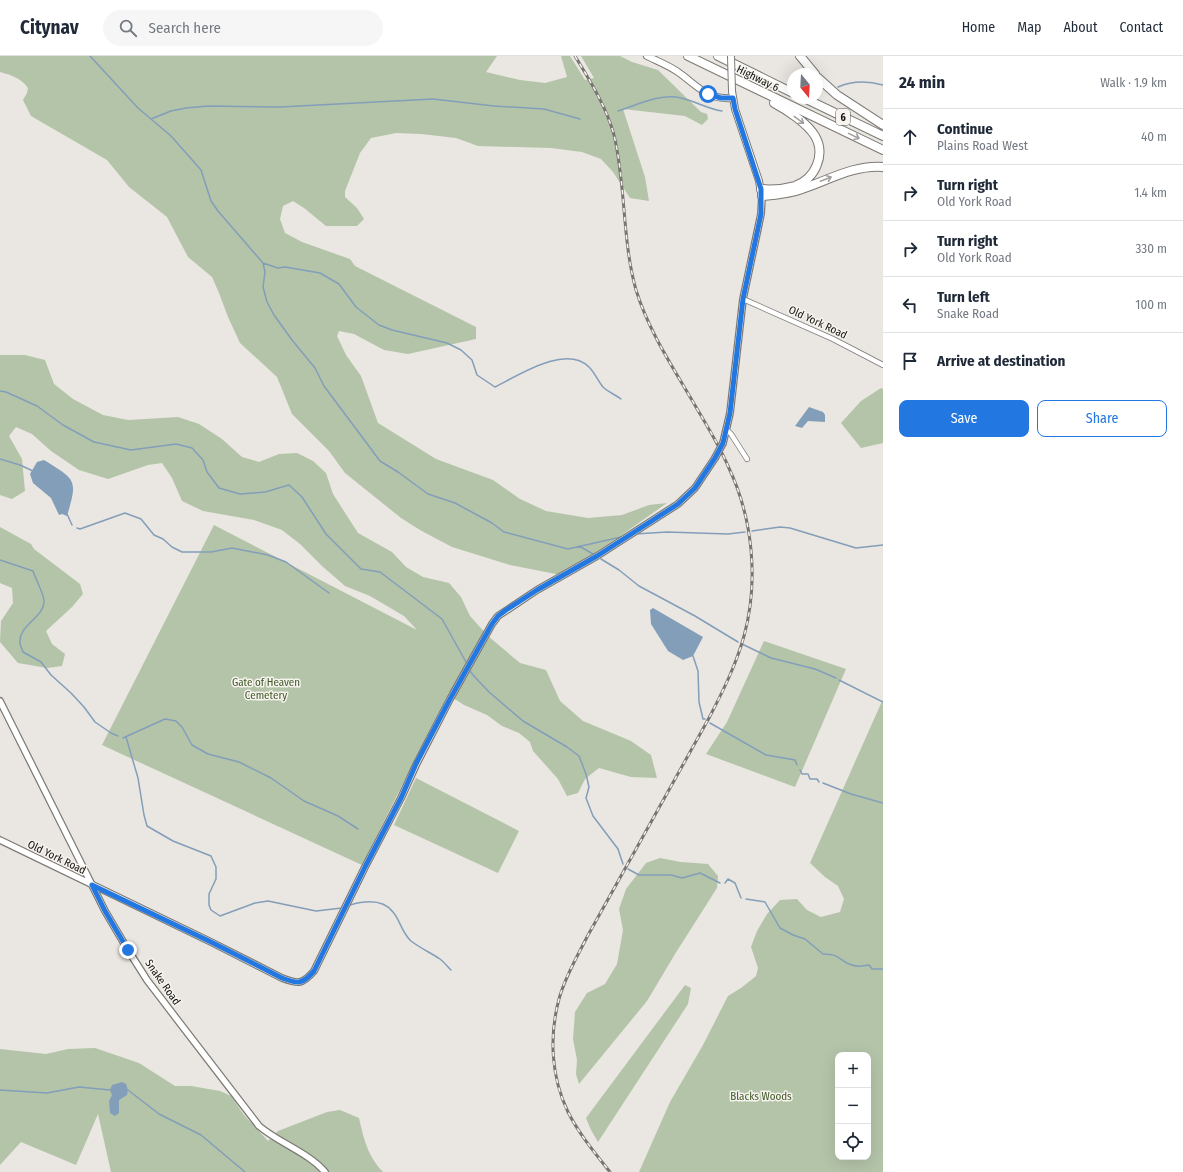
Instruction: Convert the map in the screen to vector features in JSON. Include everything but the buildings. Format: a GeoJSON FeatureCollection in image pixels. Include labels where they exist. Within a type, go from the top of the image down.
{"type":"FeatureCollection","features":[{"type":"Feature","properties":{"kind":"highway","name":"Highway 6"},"geometry":{"type":"LineString","coordinates":[[688,56],[883,150]]}},
{"type":"Feature","properties":{"kind":"highway","name":"Highway 6"},"geometry":{"type":"LineString","coordinates":[[718,56],[787,90]]}},
{"type":"Feature","properties":{"kind":"highway"},"geometry":{"type":"LineString","coordinates":[[800,56],[809,68]]}},
{"type":"Feature","properties":{"kind":"highway"},"geometry":{"type":"LineString","coordinates":[[718,71],[777,104],[800,120],[810,129],[819,144],[819,161],[816,168],[807,179],[795,186],[761,193]]}},
{"type":"Feature","properties":{"kind":"highway"},"geometry":{"type":"LineString","coordinates":[[823,82],[842,99],[883,125]]}},
{"type":"Feature","properties":{"kind":"highway","name":"6"},"geometry":{"type":"LineString","coordinates":[[816,104],[883,136]]}},
{"type":"Feature","properties":{"kind":"highway"},"geometry":{"type":"LineString","coordinates":[[761,193],[788,193],[856,169],[883,167]]}},
{"type":"Feature","properties":{"kind":"main road"},"geometry":{"type":"LineString","coordinates":[[647,56],[677,71],[704,92],[721,98],[733,94]]}},
{"type":"Feature","properties":{"kind":"main road","name":"Old York Road"},"geometry":{"type":"LineString","coordinates":[[731,56],[735,109],[761,193]]}},
{"type":"Feature","properties":{"kind":"street","name":"Old York Road"},"geometry":{"type":"LineString","coordinates":[[0,840],[282,978],[300,983],[307,979],[314,971],[401,798],[416,764],[450,699],[498,616],[537,590],[597,556],[678,504],[695,488],[715,458],[723,443],[730,413],[743,299],[761,214],[761,193]]}},
{"type":"Feature","properties":{"kind":"street","name":"Old York Road"},"geometry":{"type":"LineString","coordinates":[[743,299],[833,339],[883,365]]}},
{"type":"Feature","properties":{"kind":"street"},"geometry":{"type":"LineString","coordinates":[[727,430],[732,434],[747,459]]}},
{"type":"Feature","properties":{"kind":"street","name":"Snake Road"},"geometry":{"type":"LineString","coordinates":[[0,701],[105,911],[148,980],[259,1126],[269,1134],[311,1159],[325,1172]]}},
{"type":"Feature","properties":{"kind":"green space"},"geometry":{"type":"Polygon","coordinates":[[[0,56],[497,56],[486,72],[520,80],[545,83],[567,77],[561,56],[570,56],[585,80],[594,78],[581,56],[620,56],[632,62],[658,70],[701,112],[707,114],[708,119],[702,125],[685,116],[623,109],[645,177],[649,201],[630,198],[613,172],[601,159],[582,152],[551,148],[478,146],[456,138],[396,133],[371,138],[360,153],[345,191],[345,197],[357,208],[364,219],[357,226],[326,226],[293,201],[283,206],[280,219],[285,233],[302,242],[350,259],[355,266],[476,327],[476,339],[408,354],[384,350],[354,334],[339,331],[337,336],[346,355],[361,376],[378,423],[436,459],[493,480],[520,499],[546,511],[588,518],[622,515],[649,505],[667,503],[561,575],[510,565],[452,547],[401,518],[345,473],[329,451],[292,414],[277,377],[240,343],[212,277],[188,257],[167,217],[129,187],[107,160],[31,116],[23,100],[28,88],[19,79],[0,72],[0,56]]]}},
{"type":"Feature","properties":{"kind":"green space","name":"Gate of Heaven Cemetery"},"geometry":{"type":"Polygon","coordinates":[[[0,355],[25,355],[45,360],[54,384],[73,399],[103,415],[128,420],[178,417],[199,424],[222,439],[242,457],[259,462],[279,454],[297,453],[313,461],[326,473],[333,494],[358,533],[392,552],[406,567],[423,577],[449,583],[461,597],[470,616],[488,636],[520,663],[546,670],[560,701],[583,721],[631,741],[651,755],[657,778],[631,777],[599,768],[585,779],[578,793],[567,796],[558,779],[533,751],[530,742],[519,733],[502,726],[487,715],[464,705],[450,696],[449,692],[362,865],[102,745],[214,525],[417,630],[404,616],[370,596],[345,586],[300,544],[282,530],[254,520],[203,511],[182,501],[172,478],[162,463],[148,465],[108,479],[79,470],[51,451],[32,434],[16,427],[9,436],[22,459],[25,491],[12,499],[0,495],[0,355]]]}},
{"type":"Feature","properties":{"kind":"green space"},"geometry":{"type":"Polygon","coordinates":[[[881,388],[883,389],[883,443],[861,448],[841,423],[861,401],[881,388]]]}},
{"type":"Feature","properties":{"kind":"green space"},"geometry":{"type":"Polygon","coordinates":[[[0,527],[31,544],[34,549],[80,584],[83,594],[72,607],[46,631],[52,644],[65,654],[62,666],[47,668],[18,663],[0,642],[1,621],[13,603],[12,588],[0,583],[0,527]]]}},
{"type":"Feature","properties":{"kind":"green space"},"geometry":{"type":"Polygon","coordinates":[[[764,641],[846,669],[795,787],[706,754],[727,722],[764,641]]]}},
{"type":"Feature","properties":{"kind":"green space","name":"Blacks Woods"},"geometry":{"type":"Polygon","coordinates":[[[883,699],[883,1172],[639,1172],[670,1102],[703,1045],[728,996],[756,976],[758,968],[751,947],[757,931],[767,914],[780,900],[797,899],[807,910],[821,917],[840,912],[844,899],[838,886],[825,877],[810,863],[883,699]]]}},
{"type":"Feature","properties":{"kind":"green space"},"geometry":{"type":"Polygon","coordinates":[[[416,778],[519,831],[498,873],[394,825],[416,778]]]}},
{"type":"Feature","properties":{"kind":"green space"},"geometry":{"type":"Polygon","coordinates":[[[660,858],[681,862],[708,864],[718,876],[717,888],[647,1001],[579,1084],[576,1074],[577,1060],[573,1039],[575,1012],[587,993],[605,984],[617,964],[623,930],[619,909],[626,889],[646,863],[660,858]]]}},
{"type":"Feature","properties":{"kind":"green space"},"geometry":{"type":"Polygon","coordinates":[[[685,985],[691,988],[688,1004],[598,1142],[586,1118],[685,985]]]}},
{"type":"Feature","properties":{"kind":"green space"},"geometry":{"type":"Polygon","coordinates":[[[95,1048],[139,1063],[175,1086],[191,1086],[220,1091],[231,1096],[244,1115],[268,1141],[278,1131],[327,1112],[340,1110],[359,1118],[370,1153],[383,1172],[111,1172],[98,1114],[76,1165],[21,1142],[0,1165],[0,1049],[46,1054],[68,1049],[95,1048]]]}},
{"type":"Feature","properties":{"kind":"water"},"geometry":{"type":"Polygon","coordinates":[[[809,407],[823,412],[825,415],[825,422],[808,421],[802,428],[795,426],[809,407]]]}},
{"type":"Feature","properties":{"kind":"water"},"geometry":{"type":"Polygon","coordinates":[[[44,460],[63,472],[72,482],[73,494],[67,516],[62,514],[59,515],[51,498],[33,483],[30,474],[37,462],[44,460]]]}},
{"type":"Feature","properties":{"kind":"water"},"geometry":{"type":"Polygon","coordinates":[[[653,608],[703,637],[693,656],[683,660],[668,651],[651,624],[650,610],[653,608]]]}},
{"type":"Feature","properties":{"kind":"water"},"geometry":{"type":"Polygon","coordinates":[[[122,1082],[126,1084],[128,1090],[127,1095],[119,1100],[119,1113],[115,1116],[110,1113],[109,1101],[112,1095],[110,1090],[112,1085],[122,1082]]]}},
{"type":"Feature","properties":{"kind":"waterway"},"geometry":{"type":"LineString","coordinates":[[90,56],[138,108],[171,136],[201,170],[211,201],[263,263],[265,272],[263,287],[267,302],[274,315],[315,368],[324,386],[380,461],[428,494],[455,503],[492,523],[504,532],[568,549],[621,537]]}},
{"type":"Feature","properties":{"kind":"waterway"},"geometry":{"type":"LineString","coordinates":[[838,87],[860,82],[883,85]]}},
{"type":"Feature","properties":{"kind":"waterway"},"geometry":{"type":"LineString","coordinates":[[618,111],[649,100],[665,97],[686,99],[712,109],[722,111]]}},
{"type":"Feature","properties":{"kind":"waterway"},"geometry":{"type":"LineString","coordinates":[[151,119],[171,111],[208,106],[280,107],[433,99],[494,106],[544,109],[580,119]]}},
{"type":"Feature","properties":{"kind":"waterway"},"geometry":{"type":"LineString","coordinates":[[263,263],[278,268],[285,267],[320,273],[339,284],[356,307],[379,325],[392,330],[447,343],[461,350],[472,360],[477,375],[495,387],[529,369],[542,364],[555,360],[568,359],[579,361],[589,367],[603,387],[621,399]]}},
{"type":"Feature","properties":{"kind":"waterway"},"geometry":{"type":"LineString","coordinates":[[0,391],[6,392],[37,406],[63,425],[94,442],[131,450],[176,444],[192,448],[203,460],[207,472],[219,488],[240,494],[265,492],[289,485],[302,497],[326,534],[361,569],[380,572],[442,619],[466,662]]}},
{"type":"Feature","properties":{"kind":"waterway"},"geometry":{"type":"LineString","coordinates":[[0,459],[33,471]]}},
{"type":"Feature","properties":{"kind":"waterway"},"geometry":{"type":"LineString","coordinates":[[77,528],[80,529],[125,513],[141,519],[154,535],[163,539],[172,547],[182,552],[211,552],[232,548],[268,555],[286,562],[329,593]]}},
{"type":"Feature","properties":{"kind":"waterway"},"geometry":{"type":"LineString","coordinates":[[67,514],[72,525]]}},
{"type":"Feature","properties":{"kind":"waterway"},"geometry":{"type":"LineString","coordinates":[[752,531],[780,527],[790,528],[856,548],[883,545]]}},
{"type":"Feature","properties":{"kind":"waterway"},"geometry":{"type":"LineString","coordinates":[[635,534],[667,532],[728,534],[745,532]]}},
{"type":"Feature","properties":{"kind":"waterway"},"geometry":{"type":"LineString","coordinates":[[579,546],[593,554]]}},
{"type":"Feature","properties":{"kind":"waterway"},"geometry":{"type":"LineString","coordinates":[[601,559],[619,570],[639,586],[695,616],[738,642]]}},
{"type":"Feature","properties":{"kind":"waterway"},"geometry":{"type":"LineString","coordinates":[[0,560],[33,571],[44,598],[43,607],[40,612],[27,626],[20,637],[20,644],[23,652],[41,662],[51,675],[84,707],[95,722],[118,736]]}},
{"type":"Feature","properties":{"kind":"waterway"},"geometry":{"type":"LineString","coordinates":[[742,644],[771,658],[815,669],[836,678]]}},
{"type":"Feature","properties":{"kind":"waterway"},"geometry":{"type":"LineString","coordinates":[[693,656],[698,671],[699,702],[703,719],[705,719]]}},
{"type":"Feature","properties":{"kind":"waterway"},"geometry":{"type":"LineString","coordinates":[[470,671],[489,692],[523,721],[567,747],[579,756],[586,774],[589,787],[586,798],[593,816],[618,849],[623,864]]}},
{"type":"Feature","properties":{"kind":"waterway"},"geometry":{"type":"LineString","coordinates":[[839,680],[883,702]]}},
{"type":"Feature","properties":{"kind":"waterway"},"geometry":{"type":"LineString","coordinates":[[123,738],[165,719],[176,721],[182,727],[192,745],[208,754],[239,762],[271,778],[304,801],[338,816],[358,829]]}},
{"type":"Feature","properties":{"kind":"waterway"},"geometry":{"type":"LineString","coordinates":[[710,723],[766,755],[795,760],[797,765]]}},
{"type":"Feature","properties":{"kind":"waterway"},"geometry":{"type":"LineString","coordinates":[[126,737],[138,778],[147,826],[173,841],[211,856],[216,867],[216,879],[209,894],[209,905],[211,910],[220,916],[255,903],[268,901],[316,911],[342,908]]}},
{"type":"Feature","properties":{"kind":"waterway"},"geometry":{"type":"LineString","coordinates":[[800,770],[802,774],[808,774],[810,779],[817,779],[819,782]]}},
{"type":"Feature","properties":{"kind":"waterway"},"geometry":{"type":"LineString","coordinates":[[823,783],[851,794],[883,803]]}},
{"type":"Feature","properties":{"kind":"waterway"},"geometry":{"type":"LineString","coordinates":[[628,869],[639,875],[671,875],[682,878],[700,873],[720,883]]}},
{"type":"Feature","properties":{"kind":"waterway"},"geometry":{"type":"LineString","coordinates":[[725,883],[728,879],[735,883],[741,898]]}},
{"type":"Feature","properties":{"kind":"waterway"},"geometry":{"type":"LineString","coordinates":[[746,899],[765,902],[780,928],[805,939],[823,954],[837,956],[854,966],[869,965],[872,969],[883,969]]}},
{"type":"Feature","properties":{"kind":"waterway"},"geometry":{"type":"LineString","coordinates":[[350,905],[373,902],[389,908],[395,915],[408,938],[418,946],[440,959],[451,970]]}},
{"type":"Feature","properties":{"kind":"waterway"},"geometry":{"type":"LineString","coordinates":[[0,1090],[47,1093],[79,1087],[110,1090]]}},
{"type":"Feature","properties":{"kind":"waterway"},"geometry":{"type":"LineString","coordinates":[[128,1090],[159,1114],[201,1135],[245,1172]]}},
{"type":"Feature","properties":{"kind":"railway"},"geometry":{"type":"LineString","coordinates":[[575,56],[592,84],[607,114],[614,135],[621,174],[628,252],[641,306],[671,364],[717,443],[736,486],[748,528],[752,572],[749,615],[741,647],[729,678],[709,718],[587,937],[568,975],[559,999],[554,1027],[553,1056],[562,1099],[577,1128],[610,1172]]}},
{"type":"Feature","properties":{"kind":"route"},"geometry":{"type":"LineString","coordinates":[[128,950],[105,911],[92,885],[282,978],[300,983],[307,979],[314,971],[401,798],[416,764],[450,699],[498,616],[537,590],[597,556],[678,504],[695,488],[709,469],[723,443],[727,430],[743,299],[756,246],[762,196],[759,181],[735,109],[733,98],[721,98],[708,94]]}}]}
